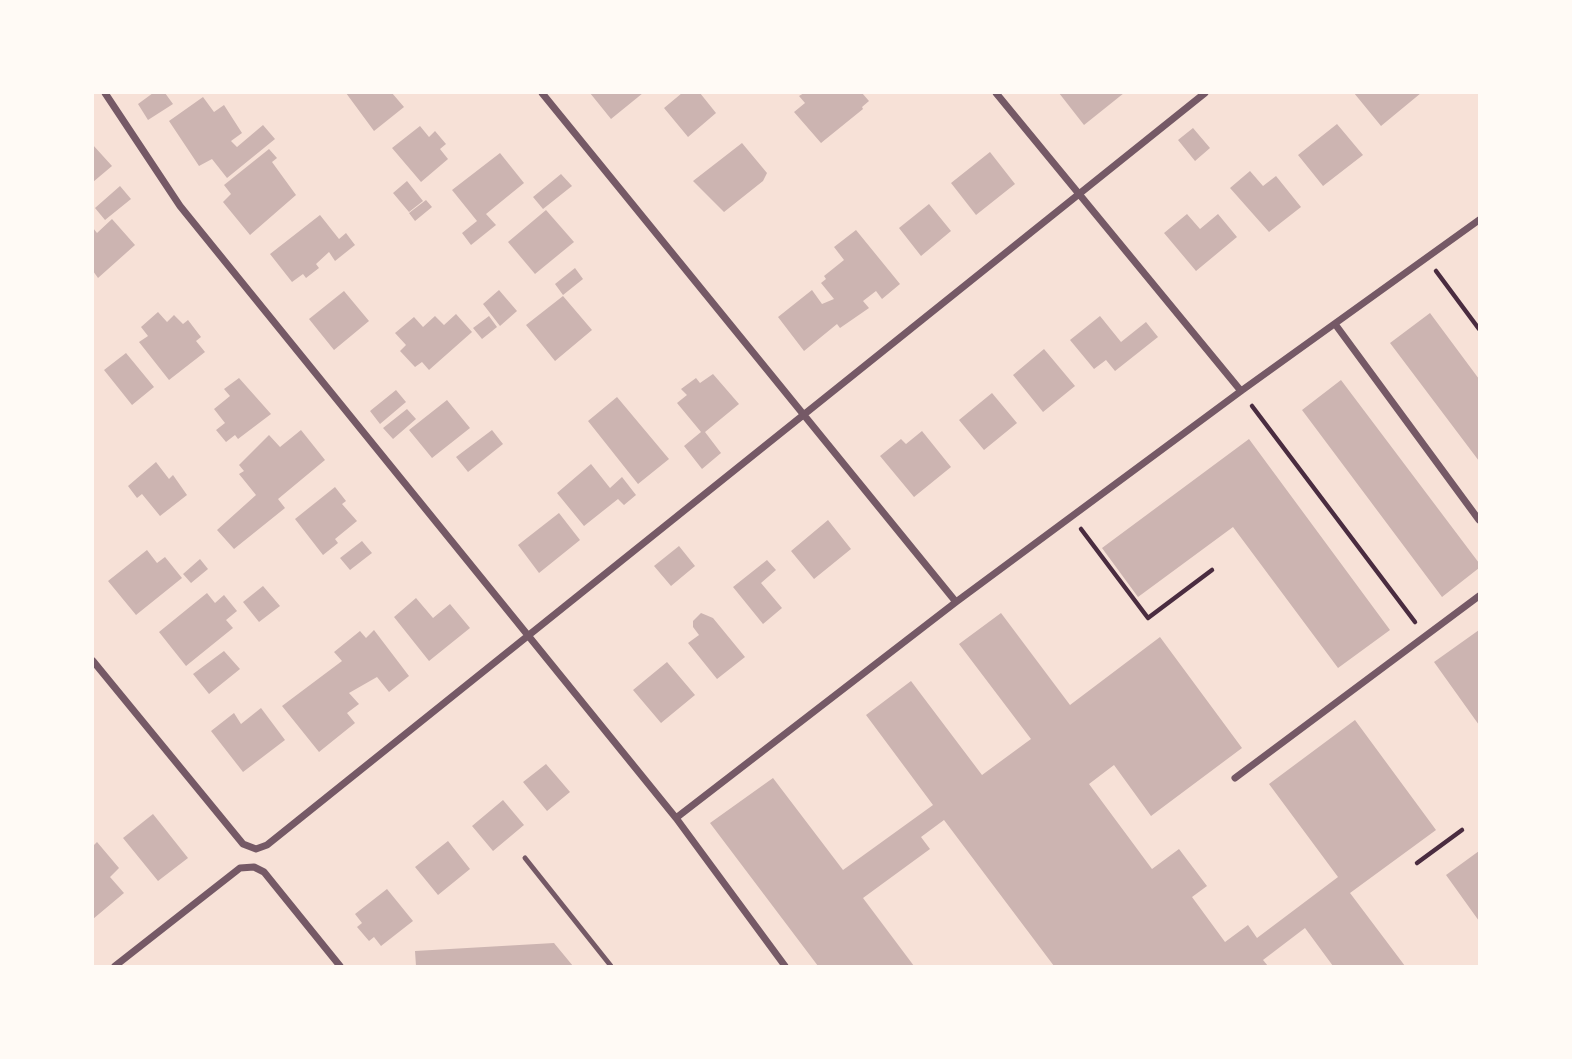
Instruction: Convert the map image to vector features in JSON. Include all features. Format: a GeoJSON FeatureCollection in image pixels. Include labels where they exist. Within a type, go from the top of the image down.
{"type":"FeatureCollection","features":[{"type":"Feature","properties":{"kind":"street"},"geometry":{"type":"LineString","coordinates":[[105,93],[180,206],[676,818],[785,966]]}},
{"type":"Feature","properties":{"kind":"street"},"geometry":{"type":"LineString","coordinates":[[542,93],[956,602]]}},
{"type":"Feature","properties":{"kind":"street"},"geometry":{"type":"LineString","coordinates":[[996,93],[1241,391]]}},
{"type":"Feature","properties":{"kind":"street"},"geometry":{"type":"LineString","coordinates":[[93,661],[243,844],[256,849],[267,845],[1205,93]]}},
{"type":"Feature","properties":{"kind":"street"},"geometry":{"type":"LineString","coordinates":[[676,818],[956,602],[1241,391],[1479,220]]}},
{"type":"Feature","properties":{"kind":"street"},"geometry":{"type":"LineString","coordinates":[[1335,324],[1479,520]]}},
{"type":"Feature","properties":{"kind":"street"},"geometry":{"type":"LineString","coordinates":[[1235,778],[1479,596]]}},
{"type":"Feature","properties":{"kind":"street"},"geometry":{"type":"LineString","coordinates":[[115,966],[240,868],[254,867],[264,872],[341,966]]}},
{"type":"Feature","properties":{"kind":"lane"},"geometry":{"type":"LineString","coordinates":[[525,858],[611,966]]}},
{"type":"Feature","properties":{"kind":"path"},"geometry":{"type":"LineString","coordinates":[[1426,258],[1479,329]]}},
{"type":"Feature","properties":{"kind":"path"},"geometry":{"type":"LineString","coordinates":[[1241,391],[1426,636]]}},
{"type":"Feature","properties":{"kind":"path"},"geometry":{"type":"LineString","coordinates":[[1072,517],[1148,618],[1212,570]]}},
{"type":"Feature","properties":{"kind":"path"},"geometry":{"type":"LineString","coordinates":[[1417,863],[1462,830]]}},
{"type":"Feature","properties":{"kind":"building"},"geometry":{"type":"Polygon","coordinates":[[[153,93],[165,93],[173,104],[148,120],[138,104],[153,93]]]}},
{"type":"Feature","properties":{"kind":"building"},"geometry":{"type":"Polygon","coordinates":[[[346,93],[392,93],[404,107],[374,131],[346,93]]]}},
{"type":"Feature","properties":{"kind":"building"},"geometry":{"type":"Polygon","coordinates":[[[590,93],[643,93],[611,119],[590,93]]]}},
{"type":"Feature","properties":{"kind":"building"},"geometry":{"type":"Polygon","coordinates":[[[682,93],[700,93],[716,113],[688,137],[664,108],[682,93]]]}},
{"type":"Feature","properties":{"kind":"building"},"geometry":{"type":"Polygon","coordinates":[[[804,93],[862,93],[869,101],[821,143],[794,112],[805,103],[799,96],[804,93]]]}},
{"type":"Feature","properties":{"kind":"building"},"geometry":{"type":"Polygon","coordinates":[[[1059,93],[1124,93],[1084,125],[1059,93]]]}},
{"type":"Feature","properties":{"kind":"building"},"geometry":{"type":"Polygon","coordinates":[[[1354,93],[1421,93],[1381,126],[1354,93]]]}},
{"type":"Feature","properties":{"kind":"building"},"geometry":{"type":"Polygon","coordinates":[[[203,97],[214,112],[224,105],[242,133],[231,141],[237,147],[263,125],[275,139],[227,178],[212,159],[199,166],[169,121],[203,97]]]}},
{"type":"Feature","properties":{"kind":"building"},"geometry":{"type":"Polygon","coordinates":[[[1337,124],[1363,155],[1323,186],[1298,155],[1337,124]]]}},
{"type":"Feature","properties":{"kind":"building"},"geometry":{"type":"Polygon","coordinates":[[[420,126],[429,137],[435,131],[446,144],[440,149],[448,159],[421,182],[392,148],[420,126]]]}},
{"type":"Feature","properties":{"kind":"building"},"geometry":{"type":"Polygon","coordinates":[[[1193,128],[1210,148],[1195,161],[1178,140],[1193,128]]]}},
{"type":"Feature","properties":{"kind":"building"},"geometry":{"type":"Polygon","coordinates":[[[742,143],[767,173],[763,181],[724,212],[693,181],[742,143]]]}},
{"type":"Feature","properties":{"kind":"building"},"geometry":{"type":"Polygon","coordinates":[[[93,145],[112,166],[93,182],[93,145]]]}},
{"type":"Feature","properties":{"kind":"building"},"geometry":{"type":"Polygon","coordinates":[[[269,149],[277,158],[272,162],[296,195],[250,235],[223,202],[231,194],[224,185],[269,149]]]}},
{"type":"Feature","properties":{"kind":"building"},"geometry":{"type":"Polygon","coordinates":[[[990,152],[1015,184],[976,215],[951,183],[990,152]]]}},
{"type":"Feature","properties":{"kind":"building"},"geometry":{"type":"Polygon","coordinates":[[[500,153],[524,183],[486,214],[496,225],[471,245],[462,233],[477,221],[452,190],[500,153]]]}},
{"type":"Feature","properties":{"kind":"building"},"geometry":{"type":"Polygon","coordinates":[[[1250,171],[1263,186],[1276,176],[1301,207],[1269,232],[1230,188],[1250,171]]]}},
{"type":"Feature","properties":{"kind":"building"},"geometry":{"type":"Polygon","coordinates":[[[561,174],[572,186],[543,209],[533,197],[561,174]]]}},
{"type":"Feature","properties":{"kind":"building"},"geometry":{"type":"Polygon","coordinates":[[[407,181],[423,201],[409,212],[393,193],[407,181]]]}},
{"type":"Feature","properties":{"kind":"building"},"geometry":{"type":"Polygon","coordinates":[[[120,186],[131,199],[105,220],[95,208],[120,186]]]}},
{"type":"Feature","properties":{"kind":"building"},"geometry":{"type":"Polygon","coordinates":[[[426,200],[432,207],[415,221],[409,213],[426,200]]]}},
{"type":"Feature","properties":{"kind":"building"},"geometry":{"type":"Polygon","coordinates":[[[929,204],[951,231],[921,256],[899,228],[929,204]]]}},
{"type":"Feature","properties":{"kind":"building"},"geometry":{"type":"Polygon","coordinates":[[[546,210],[574,242],[535,274],[508,242],[546,210]]]}},
{"type":"Feature","properties":{"kind":"building"},"geometry":{"type":"Polygon","coordinates":[[[1187,214],[1200,229],[1218,214],[1237,237],[1196,271],[1164,233],[1187,214]]]}},
{"type":"Feature","properties":{"kind":"building"},"geometry":{"type":"Polygon","coordinates":[[[320,215],[339,239],[346,233],[355,245],[335,261],[329,252],[316,264],[319,268],[306,278],[303,274],[292,282],[270,254],[320,215]]]}},
{"type":"Feature","properties":{"kind":"building"},"geometry":{"type":"Polygon","coordinates":[[[112,219],[135,245],[98,278],[93,271],[93,228],[97,233],[112,219]]]}},
{"type":"Feature","properties":{"kind":"building"},"geometry":{"type":"Polygon","coordinates":[[[856,230],[900,284],[882,299],[876,291],[863,301],[869,308],[840,328],[837,324],[804,351],[778,317],[812,290],[822,304],[834,299],[821,283],[826,279],[824,276],[844,260],[834,247],[856,230]]]}},
{"type":"Feature","properties":{"kind":"building"},"geometry":{"type":"Polygon","coordinates":[[[575,268],[583,279],[563,295],[555,284],[575,268]]]}},
{"type":"Feature","properties":{"kind":"building"},"geometry":{"type":"Polygon","coordinates":[[[499,290],[517,311],[500,326],[483,304],[499,290]]]}},
{"type":"Feature","properties":{"kind":"building"},"geometry":{"type":"Polygon","coordinates":[[[344,291],[369,321],[334,350],[309,319],[344,291]]]}},
{"type":"Feature","properties":{"kind":"building"},"geometry":{"type":"Polygon","coordinates":[[[563,296],[592,330],[555,361],[526,325],[563,296]]]}},
{"type":"Feature","properties":{"kind":"building"},"geometry":{"type":"Polygon","coordinates":[[[158,312],[167,322],[174,315],[183,324],[188,320],[201,337],[196,341],[205,352],[169,380],[139,342],[148,336],[141,327],[158,312]]]}},
{"type":"Feature","properties":{"kind":"building"},"geometry":{"type":"Polygon","coordinates":[[[1430,313],[1479,379],[1479,461],[1390,343],[1430,313]]]}},
{"type":"Feature","properties":{"kind":"building"},"geometry":{"type":"Polygon","coordinates":[[[456,314],[472,332],[429,370],[422,362],[415,367],[400,351],[406,345],[395,333],[414,317],[423,327],[435,316],[444,325],[456,314]]]}},
{"type":"Feature","properties":{"kind":"building"},"geometry":{"type":"Polygon","coordinates":[[[489,316],[497,327],[482,339],[473,328],[489,316]]]}},
{"type":"Feature","properties":{"kind":"building"},"geometry":{"type":"Polygon","coordinates":[[[1100,316],[1121,342],[1146,322],[1158,337],[1115,371],[1106,360],[1094,369],[1070,340],[1100,316]]]}},
{"type":"Feature","properties":{"kind":"building"},"geometry":{"type":"Polygon","coordinates":[[[1044,349],[1075,386],[1043,412],[1013,375],[1044,349]]]}},
{"type":"Feature","properties":{"kind":"building"},"geometry":{"type":"Polygon","coordinates":[[[126,353],[154,387],[132,405],[104,370],[126,353]]]}},
{"type":"Feature","properties":{"kind":"building"},"geometry":{"type":"Polygon","coordinates":[[[713,374],[739,404],[705,432],[721,453],[702,469],[684,446],[701,432],[677,403],[687,395],[681,389],[696,378],[700,383],[713,374]]]}},
{"type":"Feature","properties":{"kind":"building"},"geometry":{"type":"Polygon","coordinates":[[[239,378],[271,414],[238,439],[235,435],[226,442],[216,430],[225,423],[214,409],[230,396],[224,389],[239,378]]]}},
{"type":"Feature","properties":{"kind":"building"},"geometry":{"type":"Polygon","coordinates":[[[1341,380],[1479,563],[1479,568],[1442,597],[1302,410],[1341,380]]]}},
{"type":"Feature","properties":{"kind":"building"},"geometry":{"type":"Polygon","coordinates":[[[396,390],[406,402],[380,424],[370,411],[396,390]]]}},
{"type":"Feature","properties":{"kind":"building"},"geometry":{"type":"Polygon","coordinates":[[[992,393],[1017,423],[984,450],[959,420],[992,393]]]}},
{"type":"Feature","properties":{"kind":"building"},"geometry":{"type":"Polygon","coordinates":[[[617,397],[669,459],[638,484],[588,421],[617,397]]]}},
{"type":"Feature","properties":{"kind":"building"},"geometry":{"type":"Polygon","coordinates":[[[447,400],[470,428],[432,458],[409,430],[447,400]]]}},
{"type":"Feature","properties":{"kind":"building"},"geometry":{"type":"Polygon","coordinates":[[[407,409],[416,419],[393,439],[383,428],[407,409]]]}},
{"type":"Feature","properties":{"kind":"building"},"geometry":{"type":"Polygon","coordinates":[[[301,430],[325,460],[278,499],[285,508],[234,549],[217,530],[256,495],[239,474],[244,471],[239,465],[269,435],[280,447],[301,430]]]}},
{"type":"Feature","properties":{"kind":"building"},"geometry":{"type":"Polygon","coordinates":[[[492,430],[503,444],[468,472],[456,457],[492,430]]]}},
{"type":"Feature","properties":{"kind":"building"},"geometry":{"type":"Polygon","coordinates":[[[922,431],[951,467],[914,497],[880,456],[901,439],[906,444],[922,431]]]}},
{"type":"Feature","properties":{"kind":"building"},"geometry":{"type":"Polygon","coordinates":[[[1249,439],[1390,630],[1338,668],[1233,527],[1138,597],[1102,548],[1249,439]]]}},
{"type":"Feature","properties":{"kind":"building"},"geometry":{"type":"Polygon","coordinates":[[[156,462],[169,479],[173,475],[187,495],[160,516],[142,494],[137,498],[128,486],[156,462]]]}},
{"type":"Feature","properties":{"kind":"building"},"geometry":{"type":"Polygon","coordinates":[[[591,464],[610,488],[622,477],[636,495],[624,505],[618,499],[584,526],[557,493],[591,464]]]}},
{"type":"Feature","properties":{"kind":"building"},"geometry":{"type":"Polygon","coordinates":[[[335,487],[346,501],[342,504],[357,521],[335,539],[338,543],[323,555],[295,519],[335,487]]]}},
{"type":"Feature","properties":{"kind":"building"},"geometry":{"type":"Polygon","coordinates":[[[559,513],[580,540],[539,573],[518,545],[559,513]]]}},
{"type":"Feature","properties":{"kind":"building"},"geometry":{"type":"Polygon","coordinates":[[[828,520],[851,549],[814,579],[791,551],[828,520]]]}},
{"type":"Feature","properties":{"kind":"building"},"geometry":{"type":"Polygon","coordinates":[[[362,541],[372,553],[350,570],[340,558],[362,541]]]}},
{"type":"Feature","properties":{"kind":"building"},"geometry":{"type":"Polygon","coordinates":[[[679,546],[695,566],[671,586],[654,566],[679,546]]]}},
{"type":"Feature","properties":{"kind":"building"},"geometry":{"type":"Polygon","coordinates":[[[147,550],[157,563],[165,557],[182,578],[136,615],[108,581],[147,550]]]}},
{"type":"Feature","properties":{"kind":"building"},"geometry":{"type":"Polygon","coordinates":[[[200,559],[208,569],[191,583],[183,574],[200,559]]]}},
{"type":"Feature","properties":{"kind":"building"},"geometry":{"type":"Polygon","coordinates":[[[767,560],[776,570],[761,583],[782,608],[763,624],[733,587],[767,560]]]}},
{"type":"Feature","properties":{"kind":"building"},"geometry":{"type":"Polygon","coordinates":[[[263,586],[280,606],[259,622],[243,602],[263,586]]]}},
{"type":"Feature","properties":{"kind":"building"},"geometry":{"type":"Polygon","coordinates":[[[207,593],[215,603],[224,595],[237,611],[226,620],[233,628],[186,666],[159,632],[207,593]]]}},
{"type":"Feature","properties":{"kind":"building"},"geometry":{"type":"Polygon","coordinates":[[[416,598],[433,618],[450,604],[470,628],[429,661],[394,617],[416,598]]]}},
{"type":"Feature","properties":{"kind":"building"},"geometry":{"type":"Polygon","coordinates":[[[701,613],[713,618],[745,657],[717,679],[688,643],[699,635],[693,627],[693,621],[701,613]]]}},
{"type":"Feature","properties":{"kind":"building"},"geometry":{"type":"Polygon","coordinates":[[[1001,613],[1070,705],[1160,637],[1242,748],[1151,816],[1114,765],[1089,784],[1152,869],[1179,849],[1207,886],[1192,897],[1225,942],[1248,925],[1257,938],[1338,877],[1269,784],[1355,720],[1436,830],[1350,893],[1405,966],[1333,966],[1305,928],[1263,960],[1268,966],[1054,966],[944,820],[921,837],[930,849],[863,898],[914,966],[818,966],[710,823],[773,778],[843,870],[933,805],[866,715],[911,681],[982,775],[1031,739],[959,644],[1001,613]]]}},
{"type":"Feature","properties":{"kind":"building"},"geometry":{"type":"Polygon","coordinates":[[[374,630],[409,676],[389,692],[377,677],[349,693],[359,704],[347,713],[355,723],[319,752],[282,706],[342,661],[334,652],[360,631],[366,638],[374,630]]]}},
{"type":"Feature","properties":{"kind":"building"},"geometry":{"type":"Polygon","coordinates":[[[1479,630],[1479,725],[1434,662],[1479,630]]]}},
{"type":"Feature","properties":{"kind":"building"},"geometry":{"type":"Polygon","coordinates":[[[224,651],[240,669],[209,694],[193,674],[224,651]]]}},
{"type":"Feature","properties":{"kind":"building"},"geometry":{"type":"Polygon","coordinates":[[[667,662],[695,695],[661,723],[633,690],[667,662]]]}},
{"type":"Feature","properties":{"kind":"building"},"geometry":{"type":"Polygon","coordinates":[[[261,708],[285,740],[243,772],[211,731],[234,713],[241,724],[261,708]]]}},
{"type":"Feature","properties":{"kind":"building"},"geometry":{"type":"Polygon","coordinates":[[[546,764],[570,792],[547,811],[523,782],[546,764]]]}},
{"type":"Feature","properties":{"kind":"building"},"geometry":{"type":"Polygon","coordinates":[[[503,800],[524,825],[493,851],[472,826],[503,800]]]}},
{"type":"Feature","properties":{"kind":"building"},"geometry":{"type":"Polygon","coordinates":[[[153,814],[188,858],[158,881],[123,838],[153,814]]]}},
{"type":"Feature","properties":{"kind":"building"},"geometry":{"type":"Polygon","coordinates":[[[448,841],[470,869],[438,895],[415,867],[448,841]]]}},
{"type":"Feature","properties":{"kind":"building"},"geometry":{"type":"Polygon","coordinates":[[[97,842],[119,868],[110,877],[124,893],[93,919],[93,846],[97,842]]]}},
{"type":"Feature","properties":{"kind":"building"},"geometry":{"type":"Polygon","coordinates":[[[1479,851],[1479,921],[1446,875],[1479,851]]]}},
{"type":"Feature","properties":{"kind":"building"},"geometry":{"type":"Polygon","coordinates":[[[387,889],[413,921],[381,946],[374,937],[369,941],[357,927],[362,923],[355,914],[387,889]]]}},
{"type":"Feature","properties":{"kind":"building"},"geometry":{"type":"Polygon","coordinates":[[[554,943],[573,966],[416,966],[415,951],[554,943]]]}}]}
